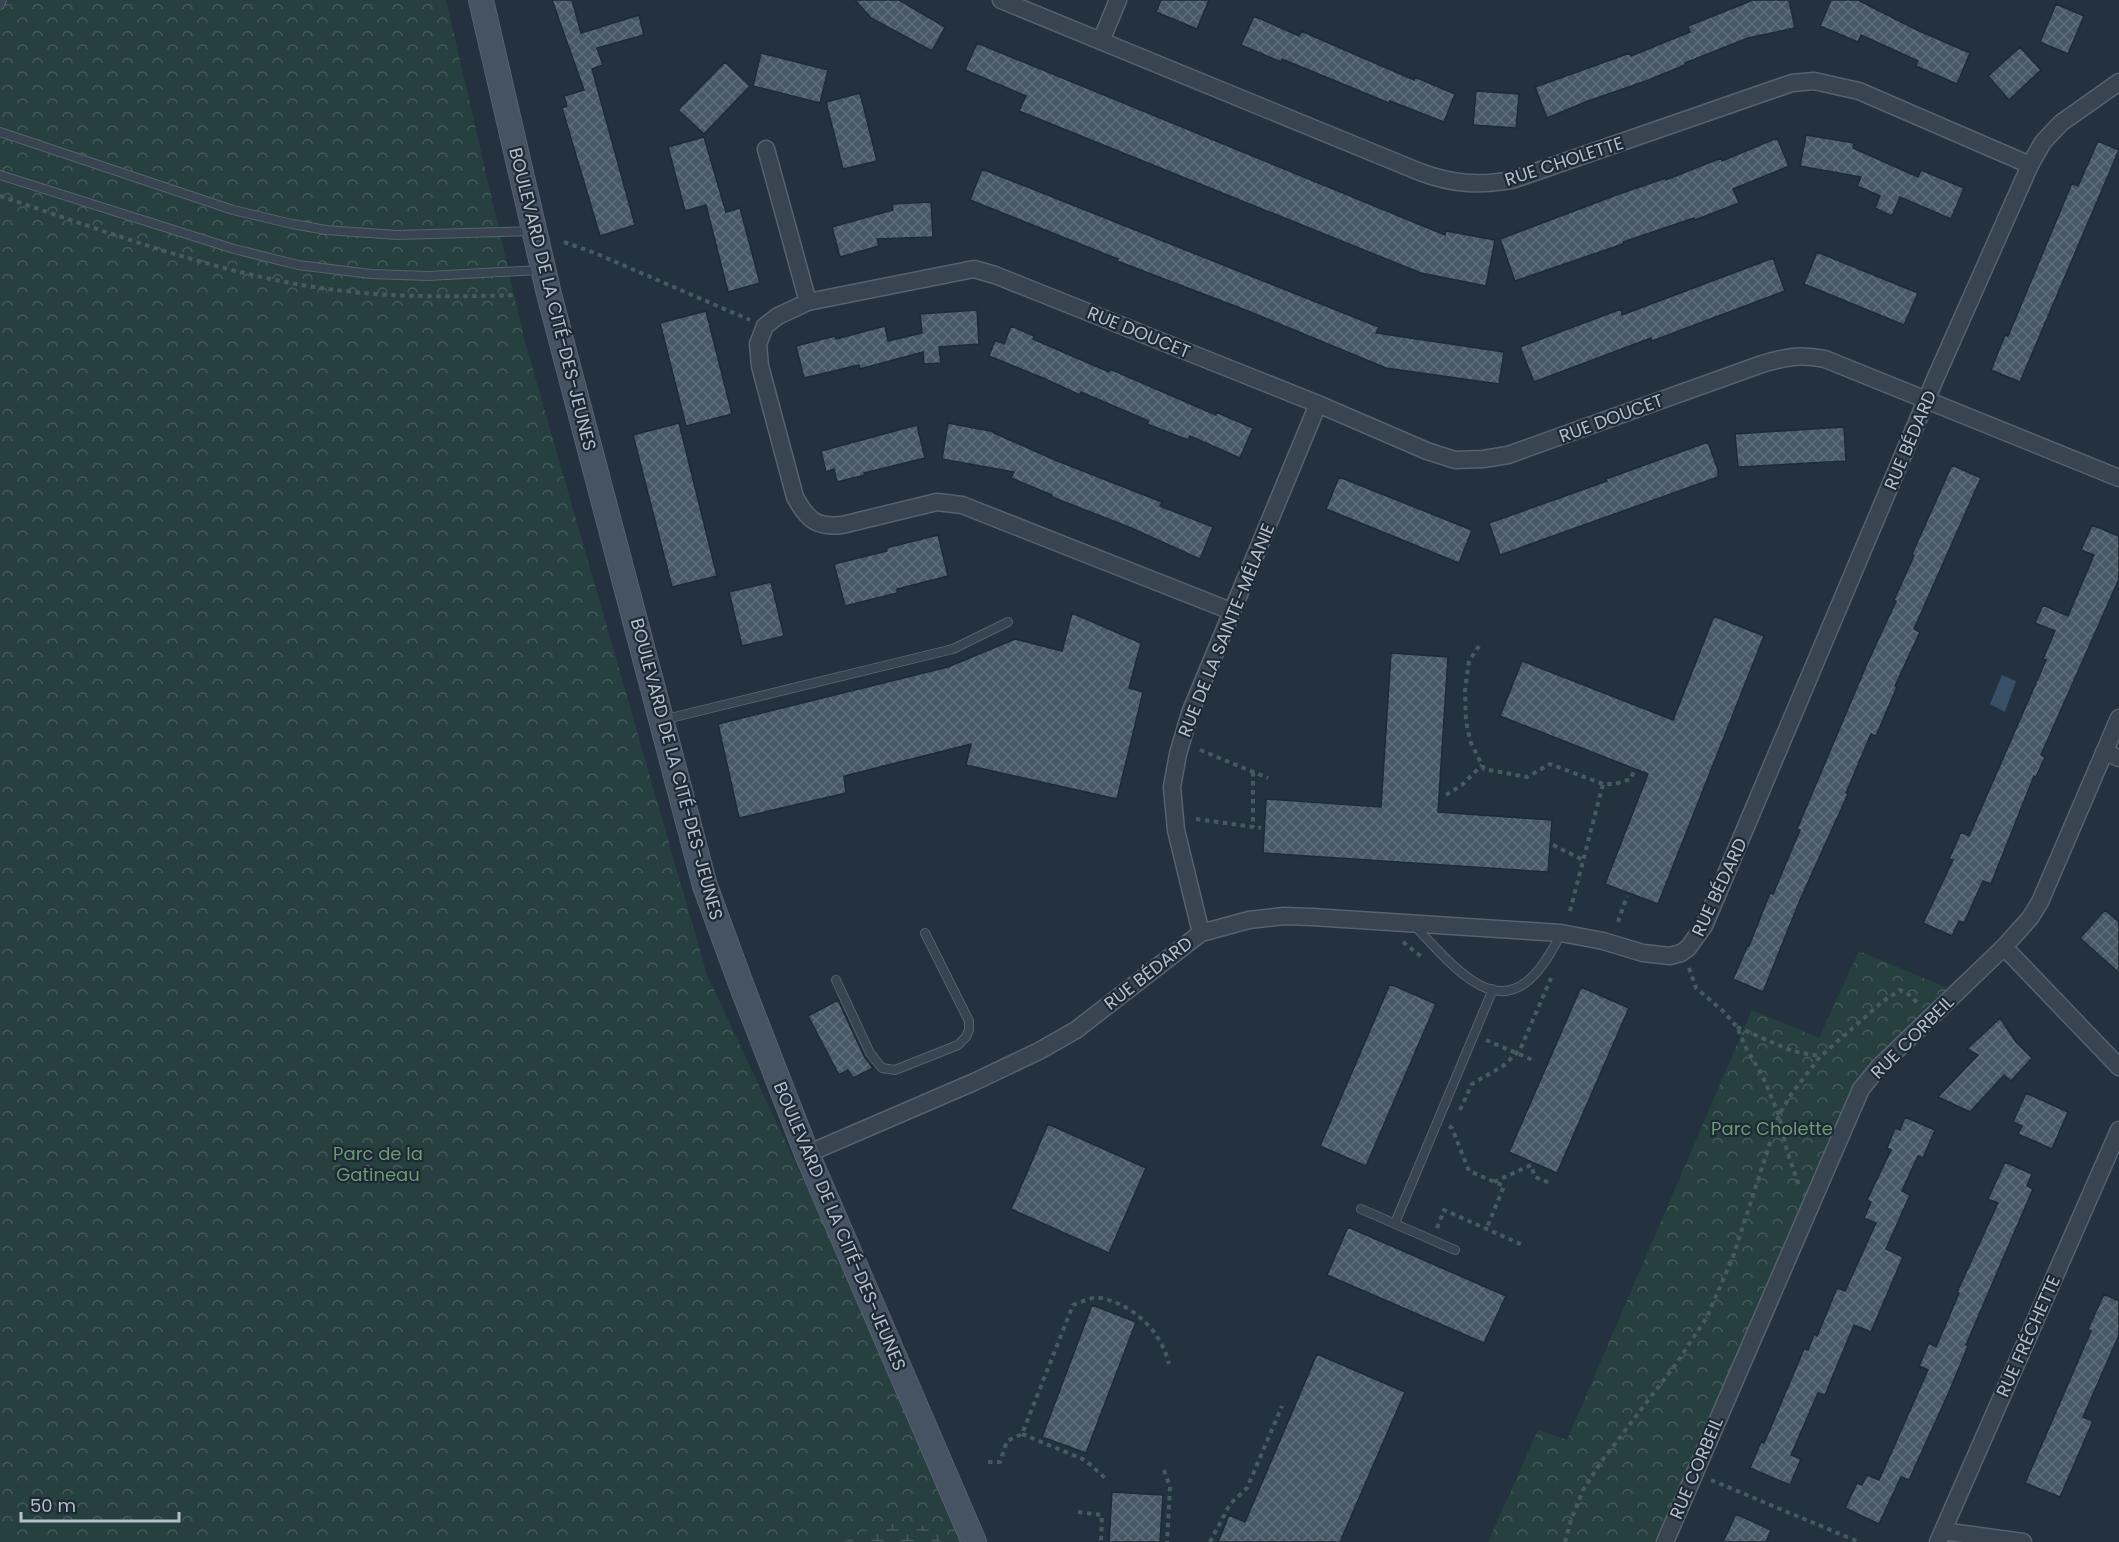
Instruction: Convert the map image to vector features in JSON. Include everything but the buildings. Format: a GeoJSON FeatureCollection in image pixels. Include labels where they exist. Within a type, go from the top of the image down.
{"type":"FeatureCollection","features":[{"type":"Feature","properties":{"kind":"street","name":"BOULEVARD DE LA CITÉ-DES-JEUNES"},"geometry":{"type":"LineString","coordinates":[[481,0],[533,231],[705,886],[807,1154],[974,1542]]}},
{"type":"Feature","properties":{"kind":"street","name":"RUE CHOLETTE"},"geometry":{"type":"LineString","coordinates":[[1001,0],[1431,176],[1465,184],[1491,184],[1512,180],[1792,83],[1814,81],[1859,91],[2030,165]]}},
{"type":"Feature","properties":{"kind":"street"},"geometry":{"type":"LineString","coordinates":[[1101,41],[1118,0]]}},
{"type":"Feature","properties":{"kind":"street","name":"RUE BÉDARD"},"geometry":{"type":"LineString","coordinates":[[807,1154],[971,1084],[1039,1051],[1076,1030],[1201,933],[1249,920],[1284,916],[1561,933],[1579,935],[1660,956],[1681,953],[1696,939],[1704,926],[1927,400],[2030,165],[2043,142],[2061,123],[2119,82]]}},
{"type":"Feature","properties":{"kind":"street"},"geometry":{"type":"LineString","coordinates":[[766,149],[808,302]]}},
{"type":"Feature","properties":{"kind":"street","name":"RUE DOUCET"},"geometry":{"type":"LineString","coordinates":[[765,326],[778,316],[808,302],[974,269],[995,275],[1318,404],[1426,451],[1455,460],[1508,455],[1762,364],[1804,355],[1825,359],[2119,478]]}},
{"type":"Feature","properties":{"kind":"street"},"geometry":{"type":"LineString","coordinates":[[765,326],[758,344],[760,366],[795,497],[803,511],[814,522],[828,527],[937,502],[956,503],[1231,611]]}},
{"type":"Feature","properties":{"kind":"street","name":"RUE DE LA SAINTE-MÉLANIE"},"geometry":{"type":"LineString","coordinates":[[1201,933],[1176,830],[1172,787],[1178,754],[1190,714],[1231,611],[1318,404]]}},
{"type":"Feature","properties":{"kind":"street","name":"RUE CORBEIL"},"geometry":{"type":"LineString","coordinates":[[1665,1542],[1861,1089],[1880,1067],[2004,947],[2030,918],[2112,755],[2119,718]]}},
{"type":"Feature","properties":{"kind":"street"},"geometry":{"type":"LineString","coordinates":[[2004,947],[2119,1067]]}},
{"type":"Feature","properties":{"kind":"street","name":"RUE FRÉCHETTE"},"geometry":{"type":"LineString","coordinates":[[1940,1537],[2119,1130]]}},
{"type":"Feature","properties":{"kind":"street"},"geometry":{"type":"LineString","coordinates":[[1940,1537],[2023,1542]]}},
{"type":"Feature","properties":{"kind":"lane"},"geometry":{"type":"LineString","coordinates":[[0,5],[2,0]]}},
{"type":"Feature","properties":{"kind":"lane"},"geometry":{"type":"LineString","coordinates":[[0,132],[233,210],[315,228],[359,233],[415,235],[533,231]]}},
{"type":"Feature","properties":{"kind":"lane"},"geometry":{"type":"LineString","coordinates":[[0,175],[234,249],[298,265],[371,274],[428,276],[544,269]]}},
{"type":"Feature","properties":{"kind":"lane"},"geometry":{"type":"LineString","coordinates":[[662,720],[953,649],[1008,622]]}},
{"type":"Feature","properties":{"kind":"lane"},"geometry":{"type":"LineString","coordinates":[[1413,923],[1454,968],[1474,982],[1493,989],[1511,991],[1530,980],[1552,952],[1561,933]]}},
{"type":"Feature","properties":{"kind":"lane"},"geometry":{"type":"LineString","coordinates":[[836,980],[870,1053],[882,1068],[895,1070],[958,1045],[966,1037],[969,1021],[925,933]]}},
{"type":"Feature","properties":{"kind":"lane"},"geometry":{"type":"LineString","coordinates":[[1395,1223],[1493,989]]}},
{"type":"Feature","properties":{"kind":"lane"},"geometry":{"type":"LineString","coordinates":[[1360,1209],[1455,1250]]}},
{"type":"Feature","properties":{"kind":"path"},"geometry":{"type":"LineString","coordinates":[[564,242],[595,253],[765,326]]}},
{"type":"Feature","properties":{"kind":"path"},"geometry":{"type":"LineString","coordinates":[[1479,646],[1469,661],[1465,690],[1471,743],[1484,769],[1527,777],[1550,765],[1603,784],[1615,784],[1631,778],[1637,762]]}},
{"type":"Feature","properties":{"kind":"path"},"geometry":{"type":"LineString","coordinates":[[1200,750],[1268,778]]}},
{"type":"Feature","properties":{"kind":"path"},"geometry":{"type":"LineString","coordinates":[[1446,795],[1462,785],[1482,765]]}},
{"type":"Feature","properties":{"kind":"path"},"geometry":{"type":"LineString","coordinates":[[1252,772],[1253,827]]}},
{"type":"Feature","properties":{"kind":"path"},"geometry":{"type":"LineString","coordinates":[[1570,911],[1603,784]]}},
{"type":"Feature","properties":{"kind":"path"},"geometry":{"type":"LineString","coordinates":[[1196,819],[1261,828]]}},
{"type":"Feature","properties":{"kind":"path"},"geometry":{"type":"LineString","coordinates":[[1553,845],[1583,860]]}},
{"type":"Feature","properties":{"kind":"path"},"geometry":{"type":"LineString","coordinates":[[1618,922],[1627,896]]}},
{"type":"Feature","properties":{"kind":"path"},"geometry":{"type":"LineString","coordinates":[[1690,970],[1696,988],[1724,1011],[1737,1027],[1762,1075],[1779,1115],[1787,1151],[1808,1209]]}},
{"type":"Feature","properties":{"kind":"path"},"geometry":{"type":"LineString","coordinates":[[1457,1117],[1472,1084],[1503,1066],[1517,1053],[1546,992],[1552,974]]}},
{"type":"Feature","properties":{"kind":"path"},"geometry":{"type":"LineString","coordinates":[[1565,1542],[1570,1520],[1583,1490],[1601,1462],[1676,1364],[1707,1317],[1733,1257],[1779,1115],[1792,1093],[1820,1057],[1882,1002],[1904,991],[1920,1005]]}},
{"type":"Feature","properties":{"kind":"path"},"geometry":{"type":"LineString","coordinates":[[1913,1011],[1928,996]]}},
{"type":"Feature","properties":{"kind":"path"},"geometry":{"type":"LineString","coordinates":[[1737,1027],[1792,1051],[1820,1057]]}},
{"type":"Feature","properties":{"kind":"path"},"geometry":{"type":"LineString","coordinates":[[1475,1035],[1535,1062]]}},
{"type":"Feature","properties":{"kind":"path"},"geometry":{"type":"LineString","coordinates":[[1438,1121],[1452,1128],[1469,1171],[1504,1186],[1486,1230]]}},
{"type":"Feature","properties":{"kind":"path"},"geometry":{"type":"LineString","coordinates":[[1494,1182],[1531,1165],[1535,1177],[1552,1184]]}},
{"type":"Feature","properties":{"kind":"path"},"geometry":{"type":"LineString","coordinates":[[1432,1240],[1444,1210],[1525,1246]]}},
{"type":"Feature","properties":{"kind":"path"},"geometry":{"type":"LineString","coordinates":[[988,1462],[1000,1462],[1007,1441],[1022,1434],[1073,1305],[1098,1297],[1138,1313],[1165,1347],[1169,1364]]}},
{"type":"Feature","properties":{"kind":"path"},"geometry":{"type":"LineString","coordinates":[[1210,1542],[1230,1504],[1247,1488],[1282,1406]]}},
{"type":"Feature","properties":{"kind":"path"},"geometry":{"type":"LineString","coordinates":[[1022,1434],[1085,1460],[1105,1478]]}},
{"type":"Feature","properties":{"kind":"path"},"geometry":{"type":"LineString","coordinates":[[1164,1470],[1170,1487],[1167,1542]]}},
{"type":"Feature","properties":{"kind":"path"},"geometry":{"type":"LineString","coordinates":[[1694,1472],[1859,1542]]}},
{"type":"Feature","properties":{"kind":"path"},"geometry":{"type":"LineString","coordinates":[[1078,1512],[1102,1515],[1101,1542]]}},
{"type":"Feature","properties":{"kind":"green space","name":"Parc de la Gatineau"},"geometry":{"type":"Polygon","coordinates":[[[0,0],[446,0],[525,342],[707,975],[974,1542],[0,1542],[0,0]]]}},
{"type":"Feature","properties":{"kind":"green space","name":"Parc Cholette"},"geometry":{"type":"Polygon","coordinates":[[[1859,951],[1957,992],[1879,1067],[1665,1542],[1488,1542],[1538,1430],[1567,1440],[1752,1010],[1819,1038],[1859,951]]]}},
{"type":"Feature","properties":{"kind":"green space"},"geometry":{"type":"Polygon","coordinates":[[[892,1519],[935,1528],[941,1542],[843,1542],[892,1519]]]}},
{"type":"Feature","properties":{"kind":"water"},"geometry":{"type":"Polygon","coordinates":[[[2002,675],[2016,681],[2005,712],[1990,704],[2002,675]]]}}]}
